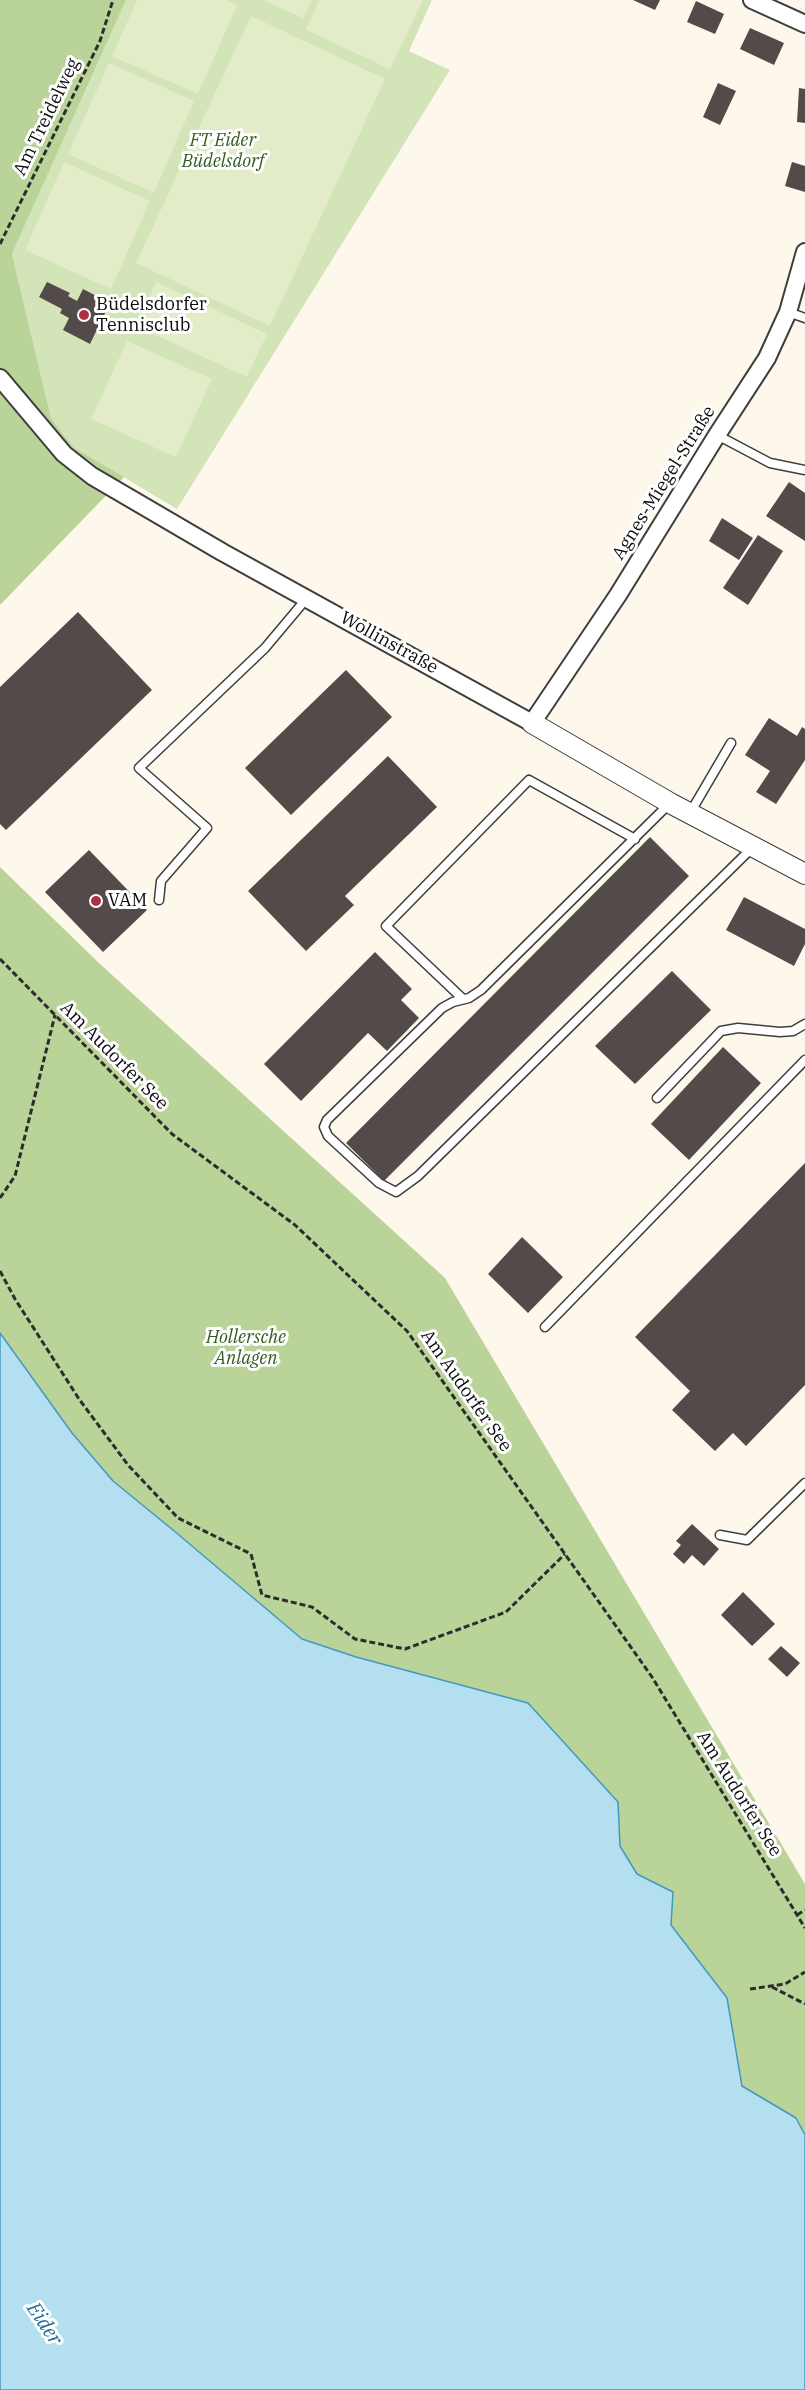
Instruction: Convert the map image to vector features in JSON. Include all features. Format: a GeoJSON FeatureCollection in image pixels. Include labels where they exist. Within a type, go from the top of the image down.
{"type":"FeatureCollection","features":[{"type":"Feature","properties":{"kind":"street"},"geometry":{"type":"LineString","coordinates":[[752,0],[805,24]]}},
{"type":"Feature","properties":{"kind":"street","name":"Agnes-Miegel-Straße"},"geometry":{"type":"LineString","coordinates":[[532,723],[618,595],[767,358],[788,312],[805,252]]}},
{"type":"Feature","properties":{"kind":"street","name":"Wollinstraße"},"geometry":{"type":"LineString","coordinates":[[0,378],[64,454],[92,476],[222,552],[308,597],[670,803],[805,874]]}},
{"type":"Feature","properties":{"kind":"lane"},"geometry":{"type":"LineString","coordinates":[[788,312],[805,318]]}},
{"type":"Feature","properties":{"kind":"lane"},"geometry":{"type":"LineString","coordinates":[[717,435],[770,463],[805,470]]}},
{"type":"Feature","properties":{"kind":"lane"},"geometry":{"type":"LineString","coordinates":[[159,900],[161,881],[207,828],[139,768],[265,648],[308,597]]}},
{"type":"Feature","properties":{"kind":"lane"},"geometry":{"type":"LineString","coordinates":[[690,813],[730,743]]}},
{"type":"Feature","properties":{"kind":"lane"},"geometry":{"type":"LineString","coordinates":[[463,999],[387,926],[529,780],[635,838]]}},
{"type":"Feature","properties":{"kind":"lane"},"geometry":{"type":"LineString","coordinates":[[670,803],[481,990],[442,1008],[327,1120],[324,1127],[328,1136],[387,1189],[396,1192],[418,1176],[753,847]]}},
{"type":"Feature","properties":{"kind":"lane"},"geometry":{"type":"LineString","coordinates":[[657,1098],[721,1031],[738,1028],[793,1031],[805,1024]]}},
{"type":"Feature","properties":{"kind":"lane"},"geometry":{"type":"LineString","coordinates":[[545,1327],[805,1060]]}},
{"type":"Feature","properties":{"kind":"lane"},"geometry":{"type":"LineString","coordinates":[[720,1535],[747,1540],[805,1483]]}},
{"type":"Feature","properties":{"kind":"path","name":"Am Treidelweg"},"geometry":{"type":"LineString","coordinates":[[0,244],[100,41],[113,0]]}},
{"type":"Feature","properties":{"kind":"path","name":"Am Audorfer See"},"geometry":{"type":"LineString","coordinates":[[0,959],[172,1134],[295,1225],[408,1331],[652,1677],[805,1928]]}},
{"type":"Feature","properties":{"kind":"path"},"geometry":{"type":"LineString","coordinates":[[0,1198],[15,1176],[55,1015]]}},
{"type":"Feature","properties":{"kind":"path"},"geometry":{"type":"LineString","coordinates":[[0,1271],[15,1299],[79,1399],[128,1466],[178,1518],[251,1554],[262,1595],[312,1608],[355,1639],[405,1649],[506,1612],[565,1554]]}},
{"type":"Feature","properties":{"kind":"path"},"geometry":{"type":"LineString","coordinates":[[798,1915],[805,1910]]}},
{"type":"Feature","properties":{"kind":"path"},"geometry":{"type":"LineString","coordinates":[[750,1989],[785,1984],[805,1972]]}},
{"type":"Feature","properties":{"kind":"path"},"geometry":{"type":"LineString","coordinates":[[771,1987],[805,2004]]}},
{"type":"Feature","properties":{"kind":"green space"},"geometry":{"type":"Polygon","coordinates":[[[0,0],[126,0],[12,254],[51,418],[73,447],[124,477],[0,605],[0,0]]]}},
{"type":"Feature","properties":{"kind":"green space","name":"FT Eider Büdelsdorf"},"geometry":{"type":"Polygon","coordinates":[[[126,0],[432,0],[409,51],[450,70],[177,509],[73,447],[51,418],[12,254],[126,0]]]}},
{"type":"Feature","properties":{"kind":"green space"},"geometry":{"type":"Polygon","coordinates":[[[137,0],[227,0],[237,5],[198,94],[112,56],[137,0]]]}},
{"type":"Feature","properties":{"kind":"green space"},"geometry":{"type":"Polygon","coordinates":[[[263,0],[312,0],[303,18],[263,0]]]}},
{"type":"Feature","properties":{"kind":"green space"},"geometry":{"type":"Polygon","coordinates":[[[319,0],[423,0],[390,69],[306,30],[319,0]]]}},
{"type":"Feature","properties":{"kind":"green space"},"geometry":{"type":"Polygon","coordinates":[[[251,16],[385,79],[270,326],[136,263],[251,16]]]}},
{"type":"Feature","properties":{"kind":"green space"},"geometry":{"type":"Polygon","coordinates":[[[109,63],[194,101],[154,193],[68,154],[109,63]]]}},
{"type":"Feature","properties":{"kind":"green space"},"geometry":{"type":"Polygon","coordinates":[[[64,162],[150,201],[111,289],[25,250],[64,162]]]}},
{"type":"Feature","properties":{"kind":"green space"},"geometry":{"type":"Polygon","coordinates":[[[156,282],[267,334],[247,377],[136,326],[156,282]]]}},
{"type":"Feature","properties":{"kind":"green space"},"geometry":{"type":"Polygon","coordinates":[[[127,341],[212,379],[176,457],[91,419],[127,341]]]}},
{"type":"Feature","properties":{"kind":"green space","name":"Hollersche Anlagen"},"geometry":{"type":"Polygon","coordinates":[[[0,867],[100,964],[445,1278],[805,1884],[805,2135],[796,2118],[742,2086],[727,1998],[671,1925],[673,1892],[637,1874],[620,1846],[618,1802],[528,1703],[356,1657],[302,1639],[113,1481],[72,1433],[0,1333],[0,867]]]}},
{"type":"Feature","properties":{"kind":"water","name":"Eider"},"geometry":{"type":"Polygon","coordinates":[[[0,1333],[72,1433],[113,1481],[302,1639],[356,1657],[528,1703],[618,1802],[620,1846],[637,1874],[673,1892],[671,1925],[727,1998],[742,2086],[796,2118],[805,2135],[805,2390],[0,2390],[0,1333]]]}},
{"type":"Feature","properties":{"kind":"building"},"geometry":{"type":"Polygon","coordinates":[[[633,0],[660,0],[655,10],[633,0]]]}},
{"type":"Feature","properties":{"kind":"building"},"geometry":{"type":"Polygon","coordinates":[[[696,1],[724,14],[715,34],[687,22],[696,1]]]}},
{"type":"Feature","properties":{"kind":"building"},"geometry":{"type":"Polygon","coordinates":[[[750,28],[784,43],[774,65],[740,49],[750,28]]]}},
{"type":"Feature","properties":{"kind":"building"},"geometry":{"type":"Polygon","coordinates":[[[718,83],[736,91],[720,125],[703,117],[718,83]]]}},
{"type":"Feature","properties":{"kind":"building"},"geometry":{"type":"Polygon","coordinates":[[[799,88],[805,89],[805,123],[797,122],[799,88]]]}},
{"type":"Feature","properties":{"kind":"building"},"geometry":{"type":"Polygon","coordinates":[[[792,162],[805,166],[805,192],[785,186],[792,162]]]}},
{"type":"Feature","properties":{"kind":"building","name":"Büdelsdorfer Tennisclub"},"geometry":{"type":"Polygon","coordinates":[[[47,282],[70,293],[68,296],[77,301],[83,289],[110,303],[90,344],[63,330],[69,318],[60,313],[62,309],[39,297],[47,282]]]}},
{"type":"Feature","properties":{"kind":"building"},"geometry":{"type":"Polygon","coordinates":[[[789,482],[805,493],[805,541],[766,516],[789,482]]]}},
{"type":"Feature","properties":{"kind":"building"},"geometry":{"type":"Polygon","coordinates":[[[722,518],[753,538],[739,560],[709,541],[722,518]]]}},
{"type":"Feature","properties":{"kind":"building"},"geometry":{"type":"Polygon","coordinates":[[[758,535],[783,551],[748,605],[723,588],[758,535]]]}},
{"type":"Feature","properties":{"kind":"building"},"geometry":{"type":"Polygon","coordinates":[[[78,612],[152,690],[6,830],[0,824],[0,687],[78,612]]]}},
{"type":"Feature","properties":{"kind":"building"},"geometry":{"type":"Polygon","coordinates":[[[346,670],[392,717],[291,815],[245,768],[346,670]]]}},
{"type":"Feature","properties":{"kind":"building"},"geometry":{"type":"Polygon","coordinates":[[[769,718],[797,736],[802,727],[805,729],[805,760],[776,804],[756,792],[770,771],[745,755],[769,718]]]}},
{"type":"Feature","properties":{"kind":"building"},"geometry":{"type":"Polygon","coordinates":[[[388,756],[437,807],[345,896],[354,905],[306,951],[248,891],[388,756]]]}},
{"type":"Feature","properties":{"kind":"building"},"geometry":{"type":"Polygon","coordinates":[[[650,837],[689,876],[384,1181],[346,1143],[650,837]]]}},
{"type":"Feature","properties":{"kind":"building","name":"VAM"},"geometry":{"type":"Polygon","coordinates":[[[89,850],[147,910],[103,952],[45,892],[89,850]]]}},
{"type":"Feature","properties":{"kind":"building"},"geometry":{"type":"Polygon","coordinates":[[[744,897],[805,929],[805,944],[794,966],[726,930],[744,897]]]}},
{"type":"Feature","properties":{"kind":"building"},"geometry":{"type":"Polygon","coordinates":[[[375,952],[412,989],[401,1000],[419,1018],[387,1051],[368,1033],[301,1101],[264,1064],[375,952]]]}},
{"type":"Feature","properties":{"kind":"building"},"geometry":{"type":"Polygon","coordinates":[[[672,971],[711,1010],[635,1084],[595,1046],[672,971]]]}},
{"type":"Feature","properties":{"kind":"building"},"geometry":{"type":"Polygon","coordinates":[[[723,1047],[761,1083],[689,1160],[651,1124],[723,1047]]]}},
{"type":"Feature","properties":{"kind":"building"},"geometry":{"type":"Polygon","coordinates":[[[805,1163],[805,1385],[746,1446],[733,1433],[715,1451],[672,1410],[690,1391],[635,1337],[805,1163]]]}},
{"type":"Feature","properties":{"kind":"building"},"geometry":{"type":"Polygon","coordinates":[[[522,1237],[563,1277],[528,1313],[488,1274],[522,1237]]]}},
{"type":"Feature","properties":{"kind":"building"},"geometry":{"type":"Polygon","coordinates":[[[692,1524],[719,1549],[704,1566],[692,1555],[684,1564],[673,1554],[681,1545],[676,1541],[692,1524]]]}},
{"type":"Feature","properties":{"kind":"building"},"geometry":{"type":"Polygon","coordinates":[[[743,1592],[775,1624],[752,1646],[721,1615],[743,1592]]]}},
{"type":"Feature","properties":{"kind":"building"},"geometry":{"type":"Polygon","coordinates":[[[781,1646],[800,1663],[787,1677],[768,1659],[781,1646]]]}},
{"type":"Feature","properties":{"kind":"place","name":"Büdelsdorfer Tennisclub"},"geometry":{"type":"Point","coordinates":[84,315]}},
{"type":"Feature","properties":{"kind":"place","name":"VAM"},"geometry":{"type":"Point","coordinates":[96,901]}}]}
